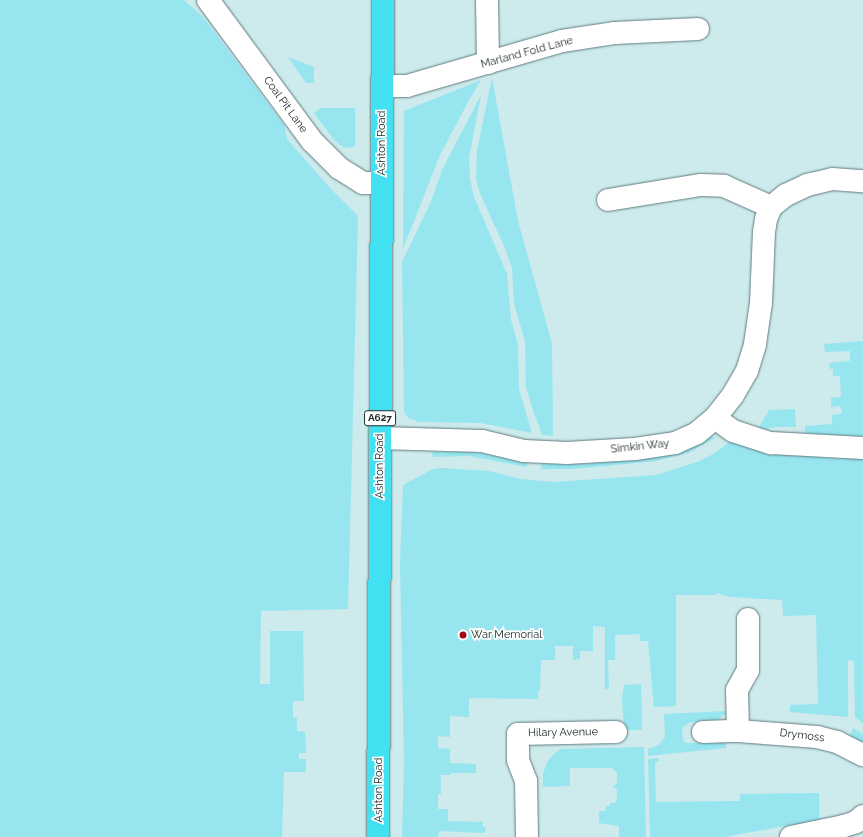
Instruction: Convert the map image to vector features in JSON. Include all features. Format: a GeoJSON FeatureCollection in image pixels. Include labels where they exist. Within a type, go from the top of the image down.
{"type":"FeatureCollection","features":[{"type":"Feature","properties":{"kind":"highway","name":"Ashton Road"},"geometry":{"type":"LineString","coordinates":[[378,837],[383,0]]}},
{"type":"Feature","properties":{"kind":"street","name":"Coal Pit Lane"},"geometry":{"type":"LineString","coordinates":[[208,0],[312,141],[339,168],[363,183],[382,183]]}},
{"type":"Feature","properties":{"kind":"street"},"geometry":{"type":"LineString","coordinates":[[487,0],[486,46],[488,63]]}},
{"type":"Feature","properties":{"kind":"street","name":"Marland Fold Lane"},"geometry":{"type":"LineString","coordinates":[[382,86],[407,86],[570,40],[614,34],[698,30]]}},
{"type":"Feature","properties":{"kind":"street"},"geometry":{"type":"LineString","coordinates":[[608,200],[650,184],[701,185],[724,186],[771,207],[786,195],[807,185],[832,179],[863,181]]}},
{"type":"Feature","properties":{"kind":"street","name":"Simkin Way"},"geometry":{"type":"LineString","coordinates":[[380,438],[482,441],[524,451],[567,453],[635,449],[675,443],[697,433],[715,418],[733,395],[746,371],[755,344],[761,303],[764,232],[766,219],[771,207]]}},
{"type":"Feature","properties":{"kind":"street"},"geometry":{"type":"LineString","coordinates":[[715,418],[734,431],[771,444],[863,448]]}},
{"type":"Feature","properties":{"kind":"street"},"geometry":{"type":"LineString","coordinates":[[738,731],[737,690],[748,670],[748,619]]}},
{"type":"Feature","properties":{"kind":"street","name":"Drymoss"},"geometry":{"type":"LineString","coordinates":[[703,732],[738,731],[817,737],[837,742],[863,755]]}},
{"type":"Feature","properties":{"kind":"street","name":"Hilary Avenue"},"geometry":{"type":"LineString","coordinates":[[527,837],[526,781],[518,760],[518,734],[616,732]]}},
{"type":"Feature","properties":{"kind":"street"},"geometry":{"type":"LineString","coordinates":[[791,837],[844,826],[856,822],[863,816]]}},
{"type":"Feature","properties":{"kind":"shaded area"},"geometry":{"type":"Polygon","coordinates":[[[0,0],[184,0],[203,17],[284,125],[287,139],[330,188],[358,216],[348,609],[261,611],[260,684],[270,684],[270,631],[303,631],[304,701],[293,701],[293,718],[297,718],[297,731],[305,732],[306,753],[299,753],[299,759],[306,759],[306,772],[284,772],[282,837],[0,837],[0,0]]]}},
{"type":"Feature","properties":{"kind":"shaded area"},"geometry":{"type":"Polygon","coordinates":[[[288,57],[314,67],[314,83],[306,83],[288,57]]]}},
{"type":"Feature","properties":{"kind":"shaded area"},"geometry":{"type":"Polygon","coordinates":[[[492,78],[518,221],[552,344],[553,436],[542,435],[526,387],[525,341],[514,304],[512,268],[504,246],[479,191],[476,179],[477,151],[492,78]]]}},
{"type":"Feature","properties":{"kind":"shaded area"},"geometry":{"type":"Polygon","coordinates":[[[481,80],[440,155],[403,249],[404,111],[481,80]]]}},
{"type":"Feature","properties":{"kind":"shaded area"},"geometry":{"type":"Polygon","coordinates":[[[481,95],[469,158],[470,179],[474,197],[507,274],[511,320],[518,345],[519,389],[532,433],[481,423],[419,422],[408,418],[404,411],[402,262],[430,204],[443,168],[481,95]]]}},
{"type":"Feature","properties":{"kind":"shaded area"},"geometry":{"type":"Polygon","coordinates":[[[321,108],[355,108],[355,147],[344,148],[334,140],[314,113],[321,108]]]}},
{"type":"Feature","properties":{"kind":"shaded area"},"geometry":{"type":"Polygon","coordinates":[[[863,341],[863,443],[805,437],[805,426],[832,424],[832,415],[841,414],[842,411],[840,406],[831,407],[831,398],[841,397],[840,376],[833,376],[833,369],[830,369],[829,363],[850,361],[850,351],[825,352],[824,344],[863,341]]]}},
{"type":"Feature","properties":{"kind":"shaded area"},"geometry":{"type":"Polygon","coordinates":[[[795,409],[796,427],[776,427],[757,431],[769,410],[795,409]]]}},
{"type":"Feature","properties":{"kind":"shaded area"},"geometry":{"type":"Polygon","coordinates":[[[711,437],[715,438],[688,453],[655,461],[574,469],[541,469],[541,463],[578,464],[642,458],[689,447],[711,437]]]}},
{"type":"Feature","properties":{"kind":"shaded area"},"geometry":{"type":"Polygon","coordinates":[[[732,440],[863,459],[863,723],[855,717],[854,661],[848,660],[848,717],[790,712],[790,705],[818,704],[816,615],[783,616],[782,600],[731,597],[716,593],[716,595],[676,595],[676,706],[654,707],[648,641],[640,641],[640,634],[615,635],[615,660],[608,660],[609,689],[605,690],[605,627],[593,626],[593,651],[580,651],[580,659],[573,660],[573,646],[555,646],[555,660],[541,660],[540,690],[538,691],[538,699],[469,698],[469,717],[450,716],[450,737],[438,736],[438,748],[450,749],[450,763],[476,764],[476,773],[451,773],[450,775],[441,775],[441,794],[438,794],[438,809],[448,809],[448,821],[483,822],[483,827],[486,827],[485,833],[439,831],[438,837],[402,837],[404,762],[400,563],[403,485],[433,469],[441,468],[489,471],[521,479],[553,482],[656,475],[697,462],[715,453],[732,440]]]}},
{"type":"Feature","properties":{"kind":"shaded area"},"geometry":{"type":"Polygon","coordinates":[[[460,451],[483,453],[527,462],[527,467],[468,456],[433,457],[432,452],[460,451]]]}},
{"type":"Feature","properties":{"kind":"shaded area"},"geometry":{"type":"Polygon","coordinates":[[[641,684],[642,730],[624,730],[622,698],[624,685],[641,684]]]}},
{"type":"Feature","properties":{"kind":"shaded area"},"geometry":{"type":"Polygon","coordinates":[[[726,711],[725,714],[716,721],[690,722],[682,728],[683,741],[687,743],[726,742],[726,748],[648,756],[648,749],[659,745],[665,737],[664,714],[726,711]]]}},
{"type":"Feature","properties":{"kind":"shaded area"},"geometry":{"type":"Polygon","coordinates":[[[853,728],[863,734],[863,745],[850,737],[853,728]]]}},
{"type":"Feature","properties":{"kind":"shaded area"},"geometry":{"type":"Polygon","coordinates":[[[644,747],[646,837],[619,837],[619,826],[599,823],[599,811],[606,811],[606,806],[610,806],[610,803],[615,803],[617,799],[617,790],[613,786],[617,784],[617,772],[612,768],[570,768],[570,786],[543,787],[543,774],[547,762],[556,752],[561,749],[644,747]]]}},
{"type":"Feature","properties":{"kind":"shaded area"},"geometry":{"type":"Polygon","coordinates":[[[659,758],[659,761],[655,762],[656,802],[740,801],[740,794],[819,793],[819,820],[724,837],[650,837],[648,759],[659,758]]]}},
{"type":"Feature","properties":{"kind":"place","name":"War Memorial"},"geometry":{"type":"Point","coordinates":[463,635]}}]}
